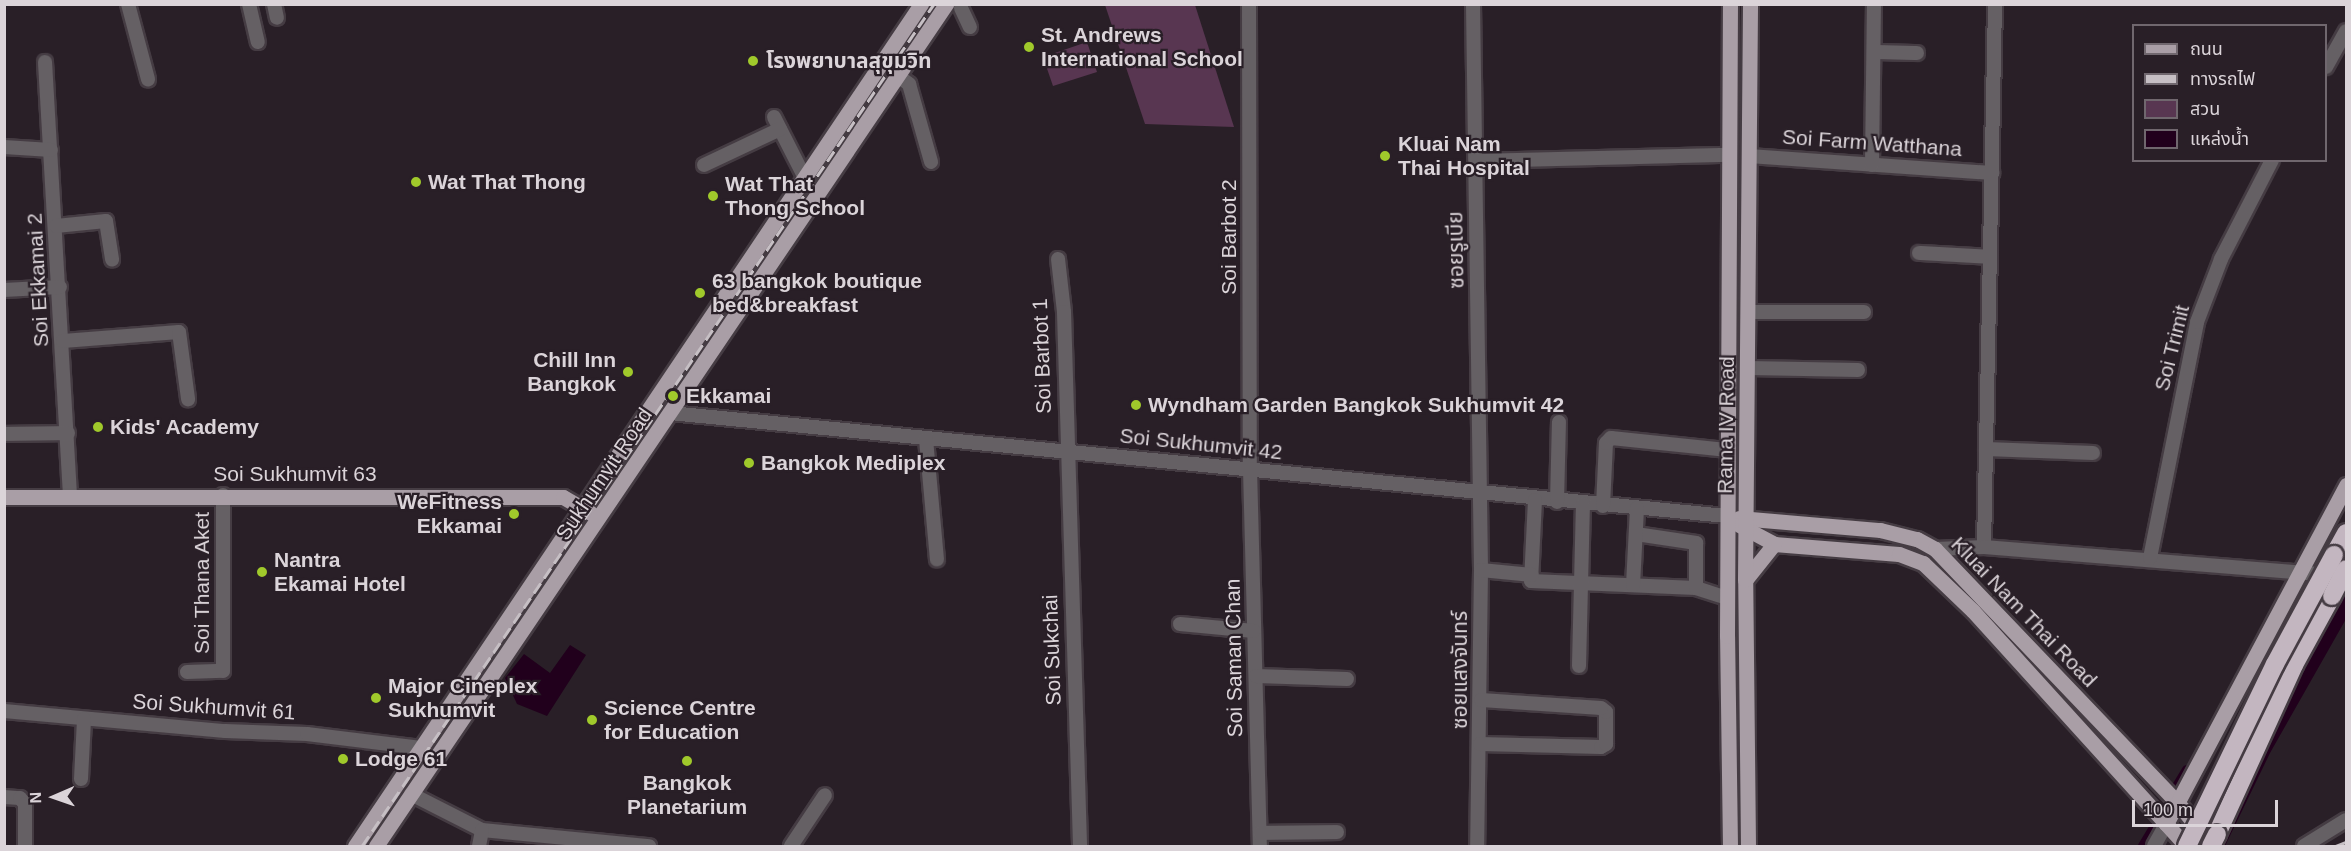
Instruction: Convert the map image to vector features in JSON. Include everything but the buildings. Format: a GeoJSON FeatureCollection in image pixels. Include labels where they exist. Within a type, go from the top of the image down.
{"type":"FeatureCollection","features":[{"type":"Feature","properties":{"kind":"highway"},"geometry":{"type":"LineString","coordinates":[[2186,846],[2275,664],[2346,533]]}},
{"type":"Feature","properties":{"kind":"highway"},"geometry":{"type":"LineString","coordinates":[[2209,843],[2294,665],[2346,569]]}},
{"type":"Feature","properties":{"kind":"main road","name":"Sukhumvit Road"},"geometry":{"type":"LineString","coordinates":[[355,846],[921,4]]}},
{"type":"Feature","properties":{"kind":"main road","name":"Rama IV Road"},"geometry":{"type":"LineString","coordinates":[[1730,4],[1727,516],[1730,846]]}},
{"type":"Feature","properties":{"kind":"main road","name":"Rama IV Road"},"geometry":{"type":"LineString","coordinates":[[1748,846],[1745,580],[1750,4]]}},
{"type":"Feature","properties":{"kind":"main road","name":"Sukhumvit Road"},"geometry":{"type":"LineString","coordinates":[[376,846],[898,76],[954,6]]}},
{"type":"Feature","properties":{"kind":"main road"},"geometry":{"type":"LineString","coordinates":[[850,111],[867,123]]}},
{"type":"Feature","properties":{"kind":"main road"},"geometry":{"type":"LineString","coordinates":[[1730,155],[1749,156]]}},
{"type":"Feature","properties":{"kind":"main road"},"geometry":{"type":"LineString","coordinates":[[654,403],[670,413]]}},
{"type":"Feature","properties":{"kind":"main road"},"geometry":{"type":"LineString","coordinates":[[2166,824],[2305,573],[2346,485]]}},
{"type":"Feature","properties":{"kind":"main road","name":"Soi Sukhumvit 63"},"geometry":{"type":"LineString","coordinates":[[4,496],[563,497],[584,506]]}},
{"type":"Feature","properties":{"kind":"main road"},"geometry":{"type":"LineString","coordinates":[[584,506],[598,520]]}},
{"type":"Feature","properties":{"kind":"main road","name":"Kluai Nam Thai Road"},"geometry":{"type":"LineString","coordinates":[[1727,516],[1746,525],[1774,544],[1899,554],[1923,563],[1973,611],[2186,846]]}},
{"type":"Feature","properties":{"kind":"main road","name":"Kluai Nam Thai Road"},"geometry":{"type":"LineString","coordinates":[[1746,525],[1880,530],[1917,539],[1935,549],[2178,803],[2209,843]]}},
{"type":"Feature","properties":{"kind":"main road"},"geometry":{"type":"LineString","coordinates":[[1745,580],[1774,544]]}},
{"type":"Feature","properties":{"kind":"main road"},"geometry":{"type":"LineString","coordinates":[[1923,563],[1935,549]]}},
{"type":"Feature","properties":{"kind":"main road"},"geometry":{"type":"LineString","coordinates":[[421,748],[436,758]]}},
{"type":"Feature","properties":{"kind":"street"},"geometry":{"type":"LineString","coordinates":[[128,4],[148,79]]}},
{"type":"Feature","properties":{"kind":"street"},"geometry":{"type":"LineString","coordinates":[[249,4],[258,42]]}},
{"type":"Feature","properties":{"kind":"street","name":"Soi Barbot 2"},"geometry":{"type":"LineString","coordinates":[[1249,4],[1250,469]]}},
{"type":"Feature","properties":{"kind":"street","name":"ซอยรูเบีย"},"geometry":{"type":"LineString","coordinates":[[1473,4],[1480,494]]}},
{"type":"Feature","properties":{"kind":"street"},"geometry":{"type":"LineString","coordinates":[[1872,165],[1874,4]]}},
{"type":"Feature","properties":{"kind":"street"},"geometry":{"type":"LineString","coordinates":[[1984,547],[1995,4]]}},
{"type":"Feature","properties":{"kind":"street"},"geometry":{"type":"LineString","coordinates":[[954,6],[970,27]]}},
{"type":"Feature","properties":{"kind":"street"},"geometry":{"type":"LineString","coordinates":[[2327,64],[2346,31]]}},
{"type":"Feature","properties":{"kind":"street"},"geometry":{"type":"LineString","coordinates":[[1874,52],[1917,53]]}},
{"type":"Feature","properties":{"kind":"street","name":"Soi Ekkamai 2"},"geometry":{"type":"LineString","coordinates":[[45,62],[60,287],[70,495]]}},
{"type":"Feature","properties":{"kind":"street"},"geometry":{"type":"LineString","coordinates":[[898,76],[909,84],[931,162]]}},
{"type":"Feature","properties":{"kind":"street"},"geometry":{"type":"LineString","coordinates":[[704,165],[777,123],[805,178]]}},
{"type":"Feature","properties":{"kind":"street"},"geometry":{"type":"LineString","coordinates":[[4,147],[51,150]]}},
{"type":"Feature","properties":{"kind":"street"},"geometry":{"type":"LineString","coordinates":[[1476,161],[1730,155]]}},
{"type":"Feature","properties":{"kind":"street","name":"Soi Farm Watthana"},"geometry":{"type":"LineString","coordinates":[[1749,156],[1992,173]]}},
{"type":"Feature","properties":{"kind":"street","name":"Soi Trimit"},"geometry":{"type":"LineString","coordinates":[[2150,558],[2197,322],[2221,259],[2271,162]]}},
{"type":"Feature","properties":{"kind":"street"},"geometry":{"type":"LineString","coordinates":[[56,226],[106,221],[112,260]]}},
{"type":"Feature","properties":{"kind":"street"},"geometry":{"type":"LineString","coordinates":[[1919,253],[1990,257]]}},
{"type":"Feature","properties":{"kind":"street","name":"Soi Barbot 1"},"geometry":{"type":"LineString","coordinates":[[1058,259],[1064,312],[1066,452]]}},
{"type":"Feature","properties":{"kind":"street"},"geometry":{"type":"LineString","coordinates":[[4,290],[60,287]]}},
{"type":"Feature","properties":{"kind":"street"},"geometry":{"type":"LineString","coordinates":[[1748,312],[1864,312]]}},
{"type":"Feature","properties":{"kind":"street"},"geometry":{"type":"LineString","coordinates":[[63,340],[179,332],[188,399]]}},
{"type":"Feature","properties":{"kind":"street"},"geometry":{"type":"LineString","coordinates":[[1748,368],[1858,370]]}},
{"type":"Feature","properties":{"kind":"street","name":"Soi Sukhumvit 42"},"geometry":{"type":"LineString","coordinates":[[670,413],[1250,469],[1535,500],[1727,516]]}},
{"type":"Feature","properties":{"kind":"street"},"geometry":{"type":"LineString","coordinates":[[1557,502],[1559,422]]}},
{"type":"Feature","properties":{"kind":"street"},"geometry":{"type":"LineString","coordinates":[[4,434],[68,433]]}},
{"type":"Feature","properties":{"kind":"street"},"geometry":{"type":"LineString","coordinates":[[1603,506],[1606,443],[1611,438],[1728,450]]}},
{"type":"Feature","properties":{"kind":"street"},"geometry":{"type":"LineString","coordinates":[[926,439],[937,560]]}},
{"type":"Feature","properties":{"kind":"street"},"geometry":{"type":"LineString","coordinates":[[1986,449],[2092,453]]}},
{"type":"Feature","properties":{"kind":"street","name":"Soi Sukchai"},"geometry":{"type":"LineString","coordinates":[[1066,452],[1080,846]]}},
{"type":"Feature","properties":{"kind":"street","name":"Soi Saman Chan"},"geometry":{"type":"LineString","coordinates":[[1250,469],[1260,840]]}},
{"type":"Feature","properties":{"kind":"street","name":"ซอยแสงจันทร์"},"geometry":{"type":"LineString","coordinates":[[1477,846],[1482,700],[1480,494]]}},
{"type":"Feature","properties":{"kind":"street","name":"Soi Thana Aket"},"geometry":{"type":"LineString","coordinates":[[187,672],[223,671],[223,495]]}},
{"type":"Feature","properties":{"kind":"street"},"geometry":{"type":"LineString","coordinates":[[1535,500],[1531,580],[1696,588],[1727,598]]}},
{"type":"Feature","properties":{"kind":"street"},"geometry":{"type":"LineString","coordinates":[[1579,666],[1583,504]]}},
{"type":"Feature","properties":{"kind":"street"},"geometry":{"type":"LineString","coordinates":[[1633,585],[1637,508]]}},
{"type":"Feature","properties":{"kind":"street"},"geometry":{"type":"LineString","coordinates":[[1636,534],[1696,543],[1696,588]]}},
{"type":"Feature","properties":{"kind":"street"},"geometry":{"type":"LineString","coordinates":[[1935,549],[1984,547],[2150,558],[2346,576]]}},
{"type":"Feature","properties":{"kind":"street"},"geometry":{"type":"LineString","coordinates":[[1481,570],[1532,574]]}},
{"type":"Feature","properties":{"kind":"street"},"geometry":{"type":"LineString","coordinates":[[1180,624],[1254,631]]}},
{"type":"Feature","properties":{"kind":"street"},"geometry":{"type":"LineString","coordinates":[[1256,676],[1347,678]]}},
{"type":"Feature","properties":{"kind":"street"},"geometry":{"type":"LineString","coordinates":[[1480,744],[1601,747],[1606,744],[1606,712],[1601,708],[1482,700]]}},
{"type":"Feature","properties":{"kind":"street","name":"Soi Sukhumvit 61"},"geometry":{"type":"LineString","coordinates":[[4,711],[84,719],[299,733],[421,748]]}},
{"type":"Feature","properties":{"kind":"street"},"geometry":{"type":"LineString","coordinates":[[81,779],[84,719]]}},
{"type":"Feature","properties":{"kind":"street"},"geometry":{"type":"LineString","coordinates":[[411,794],[482,830],[649,846]]}},
{"type":"Feature","properties":{"kind":"street"},"geometry":{"type":"LineString","coordinates":[[791,846],[825,795]]}},
{"type":"Feature","properties":{"kind":"street"},"geometry":{"type":"LineString","coordinates":[[4,797],[20,798],[25,804],[25,846]]}},
{"type":"Feature","properties":{"kind":"street"},"geometry":{"type":"LineString","coordinates":[[2304,846],[2346,820]]}},
{"type":"Feature","properties":{"kind":"street"},"geometry":{"type":"LineString","coordinates":[[2154,846],[2166,824]]}},
{"type":"Feature","properties":{"kind":"street"},"geometry":{"type":"LineString","coordinates":[[479,846],[482,830]]}},
{"type":"Feature","properties":{"kind":"street"},"geometry":{"type":"LineString","coordinates":[[1260,840],[1337,832]]}},
{"type":"Feature","properties":{"kind":"green space"},"geometry":{"type":"Polygon","coordinates":[[[1105,5],[1195,5],[1234,127],[1145,124],[1105,5]]]}},
{"type":"Feature","properties":{"kind":"green space"},"geometry":{"type":"Polygon","coordinates":[[[1087,42],[1097,72],[1053,86],[1043,57],[1087,42]]]}},
{"type":"Feature","properties":{"kind":"water"},"geometry":{"type":"Polygon","coordinates":[[[2346,523],[2346,619],[2270,753],[2225,846],[2178,846],[2346,523]]]}},
{"type":"Feature","properties":{"kind":"water"},"geometry":{"type":"Polygon","coordinates":[[[570,645],[586,655],[547,716],[517,704],[505,678],[524,654],[550,673],[570,645]]]}},
{"type":"Feature","properties":{"kind":"waterway"},"geometry":{"type":"LineString","coordinates":[[2176,788],[2187,770]]}},
{"type":"Feature","properties":{"kind":"waterway"},"geometry":{"type":"LineString","coordinates":[[2143,846],[2154,828]]}},
{"type":"Feature","properties":{"kind":"railway"},"geometry":{"type":"LineString","coordinates":[[362,846],[934,4]]}},
{"type":"Feature","properties":{"kind":"railway"},"geometry":{"type":"LineString","coordinates":[[2336,846],[2346,842]]}},
{"type":"Feature","properties":{"kind":"place","name":"St. Andrews International School"},"geometry":{"type":"Point","coordinates":[1029,47]}},
{"type":"Feature","properties":{"kind":"place","name":"โรงพยาบาลสุขุมวิท"},"geometry":{"type":"Point","coordinates":[753,61]}},
{"type":"Feature","properties":{"kind":"place","name":"Kluai Nam Thai Hospital"},"geometry":{"type":"Point","coordinates":[1385,156]}},
{"type":"Feature","properties":{"kind":"place","name":"Wat That Thong"},"geometry":{"type":"Point","coordinates":[416,182]}},
{"type":"Feature","properties":{"kind":"place","name":"Wat That Thong School"},"geometry":{"type":"Point","coordinates":[713,196]}},
{"type":"Feature","properties":{"kind":"place","name":"63 bangkok boutique bed&breakfast"},"geometry":{"type":"Point","coordinates":[700,293]}},
{"type":"Feature","properties":{"kind":"place","name":"Chill Inn Bangkok"},"geometry":{"type":"Point","coordinates":[628,372]}},
{"type":"Feature","properties":{"kind":"place","name":"Ekkamai"},"geometry":{"type":"Point","coordinates":[673,396]}},
{"type":"Feature","properties":{"kind":"place","name":"Wyndham Garden Bangkok Sukhumvit 42"},"geometry":{"type":"Point","coordinates":[1136,405]}},
{"type":"Feature","properties":{"kind":"place","name":"Kids' Academy"},"geometry":{"type":"Point","coordinates":[98,427]}},
{"type":"Feature","properties":{"kind":"place","name":"Bangkok Mediplex"},"geometry":{"type":"Point","coordinates":[749,463]}},
{"type":"Feature","properties":{"kind":"place","name":"WeFitness Ekkamai"},"geometry":{"type":"Point","coordinates":[514,514]}},
{"type":"Feature","properties":{"kind":"place","name":"Nantra Ekamai Hotel"},"geometry":{"type":"Point","coordinates":[262,572]}},
{"type":"Feature","properties":{"kind":"place","name":"Major Cineplex Sukhumvit"},"geometry":{"type":"Point","coordinates":[376,698]}},
{"type":"Feature","properties":{"kind":"place","name":"Science Centre for Education"},"geometry":{"type":"Point","coordinates":[592,720]}},
{"type":"Feature","properties":{"kind":"place","name":"Lodge 61"},"geometry":{"type":"Point","coordinates":[343,759]}},
{"type":"Feature","properties":{"kind":"place","name":"Bangkok Planetarium"},"geometry":{"type":"Point","coordinates":[687,761]}}]}
